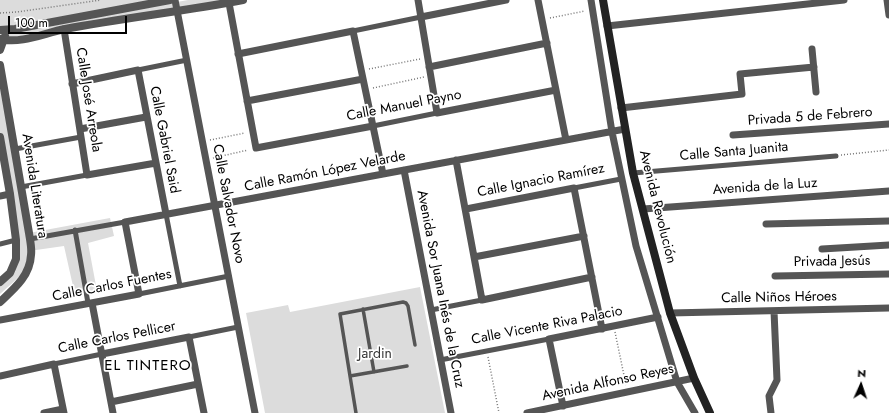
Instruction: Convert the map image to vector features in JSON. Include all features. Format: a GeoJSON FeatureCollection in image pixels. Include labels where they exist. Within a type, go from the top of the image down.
{"type":"FeatureCollection","features":[{"type":"Feature","properties":{"kind":"main road","name":"Avenida Revolución"},"geometry":{"type":"LineString","coordinates":[[603,0],[633,173],[670,313],[694,378],[710,413]]}},
{"type":"Feature","properties":{"kind":"street"},"geometry":{"type":"LineString","coordinates":[[0,50],[3,30],[170,0]]}},
{"type":"Feature","properties":{"kind":"street","name":"Calle Salvador Novo"},"geometry":{"type":"LineString","coordinates":[[175,0],[255,413]]}},
{"type":"Feature","properties":{"kind":"street"},"geometry":{"type":"LineString","coordinates":[[2,39],[10,41],[22,40],[64,29],[243,0]]}},
{"type":"Feature","properties":{"kind":"street"},"geometry":{"type":"LineString","coordinates":[[418,0],[437,113]]}},
{"type":"Feature","properties":{"kind":"street"},"geometry":{"type":"LineString","coordinates":[[238,54],[506,0]]}},
{"type":"Feature","properties":{"kind":"street"},"geometry":{"type":"LineString","coordinates":[[538,0],[566,140]]}},
{"type":"Feature","properties":{"kind":"street","name":"Avenida Revolución"},"geometry":{"type":"LineString","coordinates":[[591,0],[612,132],[636,246],[677,382],[695,413]]}},
{"type":"Feature","properties":{"kind":"street"},"geometry":{"type":"LineString","coordinates":[[607,26],[844,0]]}},
{"type":"Feature","properties":{"kind":"street"},"geometry":{"type":"LineString","coordinates":[[887,0],[889,15]]}},
{"type":"Feature","properties":{"kind":"street"},"geometry":{"type":"LineString","coordinates":[[229,3],[256,148]]}},
{"type":"Feature","properties":{"kind":"street","name":"Calle José Arreola"},"geometry":{"type":"LineString","coordinates":[[64,29],[87,176]]}},
{"type":"Feature","properties":{"kind":"street"},"geometry":{"type":"LineString","coordinates":[[353,31],[383,174]]}},
{"type":"Feature","properties":{"kind":"street"},"geometry":{"type":"LineString","coordinates":[[429,67],[547,43]]}},
{"type":"Feature","properties":{"kind":"street"},"geometry":{"type":"LineString","coordinates":[[812,49],[816,92]]}},
{"type":"Feature","properties":{"kind":"street"},"geometry":{"type":"LineString","coordinates":[[72,84],[187,60]]}},
{"type":"Feature","properties":{"kind":"street","name":"Avenida Literatura"},"geometry":{"type":"LineString","coordinates":[[0,65],[32,255],[28,271],[19,284],[0,302]]}},
{"type":"Feature","properties":{"kind":"street"},"geometry":{"type":"LineString","coordinates":[[621,108],[742,94],[740,74],[814,67]]}},
{"type":"Feature","properties":{"kind":"street","name":"Calle Gabriel Said"},"geometry":{"type":"LineString","coordinates":[[138,70],[166,214]]}},
{"type":"Feature","properties":{"kind":"street"},"geometry":{"type":"LineString","coordinates":[[247,102],[363,79]]}},
{"type":"Feature","properties":{"kind":"street","name":"Calle Manuel Payno"},"geometry":{"type":"LineString","coordinates":[[256,148],[556,90]]}},
{"type":"Feature","properties":{"kind":"street"},"geometry":{"type":"LineString","coordinates":[[80,129],[146,117]]}},
{"type":"Feature","properties":{"kind":"street","name":"Privada 5 de Febrero"},"geometry":{"type":"LineString","coordinates":[[732,135],[889,124]]}},
{"type":"Feature","properties":{"kind":"street","name":"Calle Ramón López Velarde"},"geometry":{"type":"LineString","coordinates":[[30,239],[625,129]]}},
{"type":"Feature","properties":{"kind":"street","name":"Avenida Literatura"},"geometry":{"type":"LineString","coordinates":[[0,137],[16,240],[16,259],[10,273],[0,282]]}},
{"type":"Feature","properties":{"kind":"street"},"geometry":{"type":"LineString","coordinates":[[15,149],[81,138]]}},
{"type":"Feature","properties":{"kind":"street","name":"Calle Santa Juanita"},"geometry":{"type":"LineString","coordinates":[[633,173],[836,156]]}},
{"type":"Feature","properties":{"kind":"street"},"geometry":{"type":"LineString","coordinates":[[456,160],[482,300]]}},
{"type":"Feature","properties":{"kind":"street"},"geometry":{"type":"LineString","coordinates":[[21,188],[156,163]]}},
{"type":"Feature","properties":{"kind":"street","name":"Avenida Sor Juana Inés de la Cruz"},"geometry":{"type":"LineString","coordinates":[[404,170],[451,413]]}},
{"type":"Feature","properties":{"kind":"street","name":"Calle Ignacio Ramírez"},"geometry":{"type":"LineString","coordinates":[[466,209],[621,179]]}},
{"type":"Feature","properties":{"kind":"street"},"geometry":{"type":"LineString","coordinates":[[574,188],[602,328]]}},
{"type":"Feature","properties":{"kind":"street","name":"Avenida de la Luz"},"geometry":{"type":"LineString","coordinates":[[643,209],[889,191]]}},
{"type":"Feature","properties":{"kind":"street"},"geometry":{"type":"LineString","coordinates":[[0,196],[10,194]]}},
{"type":"Feature","properties":{"kind":"street"},"geometry":{"type":"LineString","coordinates":[[166,214],[180,286]]}},
{"type":"Feature","properties":{"kind":"street"},"geometry":{"type":"LineString","coordinates":[[766,224],[889,221]]}},
{"type":"Feature","properties":{"kind":"street"},"geometry":{"type":"LineString","coordinates":[[125,222],[139,294]]}},
{"type":"Feature","properties":{"kind":"street"},"geometry":{"type":"LineString","coordinates":[[75,230],[102,354],[113,413]]}},
{"type":"Feature","properties":{"kind":"street"},"geometry":{"type":"LineString","coordinates":[[474,257],[584,236]]}},
{"type":"Feature","properties":{"kind":"street"},"geometry":{"type":"LineString","coordinates":[[0,244],[16,240]]}},
{"type":"Feature","properties":{"kind":"street"},"geometry":{"type":"LineString","coordinates":[[822,249],[889,245]]}},
{"type":"Feature","properties":{"kind":"street","name":"Privada Jesús"},"geometry":{"type":"LineString","coordinates":[[775,276],[889,274]]}},
{"type":"Feature","properties":{"kind":"street","name":"Calle Carlos Fuentes"},"geometry":{"type":"LineString","coordinates":[[0,320],[229,276]]}},
{"type":"Feature","properties":{"kind":"street"},"geometry":{"type":"LineString","coordinates":[[431,310],[592,278]]}},
{"type":"Feature","properties":{"kind":"street","name":"Calle Niños Héroes"},"geometry":{"type":"LineString","coordinates":[[670,313],[889,308]]}},
{"type":"Feature","properties":{"kind":"street"},"geometry":{"type":"LineString","coordinates":[[771,413],[769,396],[777,380],[774,311]]}},
{"type":"Feature","properties":{"kind":"street","name":"Calle Vicente Riva Palacio"},"geometry":{"type":"LineString","coordinates":[[440,360],[658,318]]}},
{"type":"Feature","properties":{"kind":"street","name":"Calle Carlos Pellicer"},"geometry":{"type":"LineString","coordinates":[[0,376],[238,327]]}},
{"type":"Feature","properties":{"kind":"street"},"geometry":{"type":"LineString","coordinates":[[189,337],[204,413]]}},
{"type":"Feature","properties":{"kind":"street"},"geometry":{"type":"LineString","coordinates":[[549,339],[562,406]]}},
{"type":"Feature","properties":{"kind":"street"},"geometry":{"type":"LineString","coordinates":[[44,413],[64,411],[54,364]]}},
{"type":"Feature","properties":{"kind":"street","name":"Avenida Alfonso Reyes"},"geometry":{"type":"LineString","coordinates":[[527,413],[694,378]]}},
{"type":"Feature","properties":{"kind":"street"},"geometry":{"type":"LineString","coordinates":[[111,402],[198,384]]}},
{"type":"Feature","properties":{"kind":"lane"},"geometry":{"type":"LineString","coordinates":[[356,413],[340,314],[403,302],[406,303],[408,306],[414,345]]}},
{"type":"Feature","properties":{"kind":"lane"},"geometry":{"type":"LineString","coordinates":[[363,309],[374,372]]}},
{"type":"Feature","properties":{"kind":"lane"},"geometry":{"type":"LineString","coordinates":[[350,376],[407,366]]}},
{"type":"Feature","properties":{"kind":"path"},"geometry":{"type":"LineString","coordinates":[[0,12],[17,12],[101,0]]}},
{"type":"Feature","properties":{"kind":"path"},"geometry":{"type":"LineString","coordinates":[[542,20],[593,10]]}},
{"type":"Feature","properties":{"kind":"path"},"geometry":{"type":"LineString","coordinates":[[361,70],[428,57]]}},
{"type":"Feature","properties":{"kind":"path"},"geometry":{"type":"LineString","coordinates":[[365,89],[431,76]]}},
{"type":"Feature","properties":{"kind":"path"},"geometry":{"type":"LineString","coordinates":[[203,142],[253,132]]}},
{"type":"Feature","properties":{"kind":"path"},"geometry":{"type":"LineString","coordinates":[[206,160],[256,148]]}},
{"type":"Feature","properties":{"kind":"path"},"geometry":{"type":"LineString","coordinates":[[836,156],[889,150]]}},
{"type":"Feature","properties":{"kind":"path"},"geometry":{"type":"LineString","coordinates":[[613,326],[627,392]]}},
{"type":"Feature","properties":{"kind":"path"},"geometry":{"type":"LineString","coordinates":[[487,351],[499,413]]}},
{"type":"Feature","properties":{"kind":"green space"},"geometry":{"type":"Polygon","coordinates":[[[0,0],[170,0],[0,29],[0,0]]]}},
{"type":"Feature","properties":{"kind":"green space"},"geometry":{"type":"Polygon","coordinates":[[[188,0],[224,0],[68,26],[17,37],[0,43],[0,34],[188,0]]]}},
{"type":"Feature","properties":{"kind":"green space"},"geometry":{"type":"Polygon","coordinates":[[[0,86],[29,233],[110,218],[114,236],[88,243],[97,291],[75,295],[64,246],[29,251],[29,258],[24,270],[0,294],[0,282],[17,266],[0,151],[0,86]]]}},
{"type":"Feature","properties":{"kind":"green space","name":"Jardin"},"geometry":{"type":"Polygon","coordinates":[[[420,287],[445,413],[265,413],[246,313],[288,305],[290,312],[420,287]]]}},
{"type":"Feature","properties":{"kind":"district","name":"EL TINTERO"},"geometry":{"type":"Point","coordinates":[148,366]}}]}
